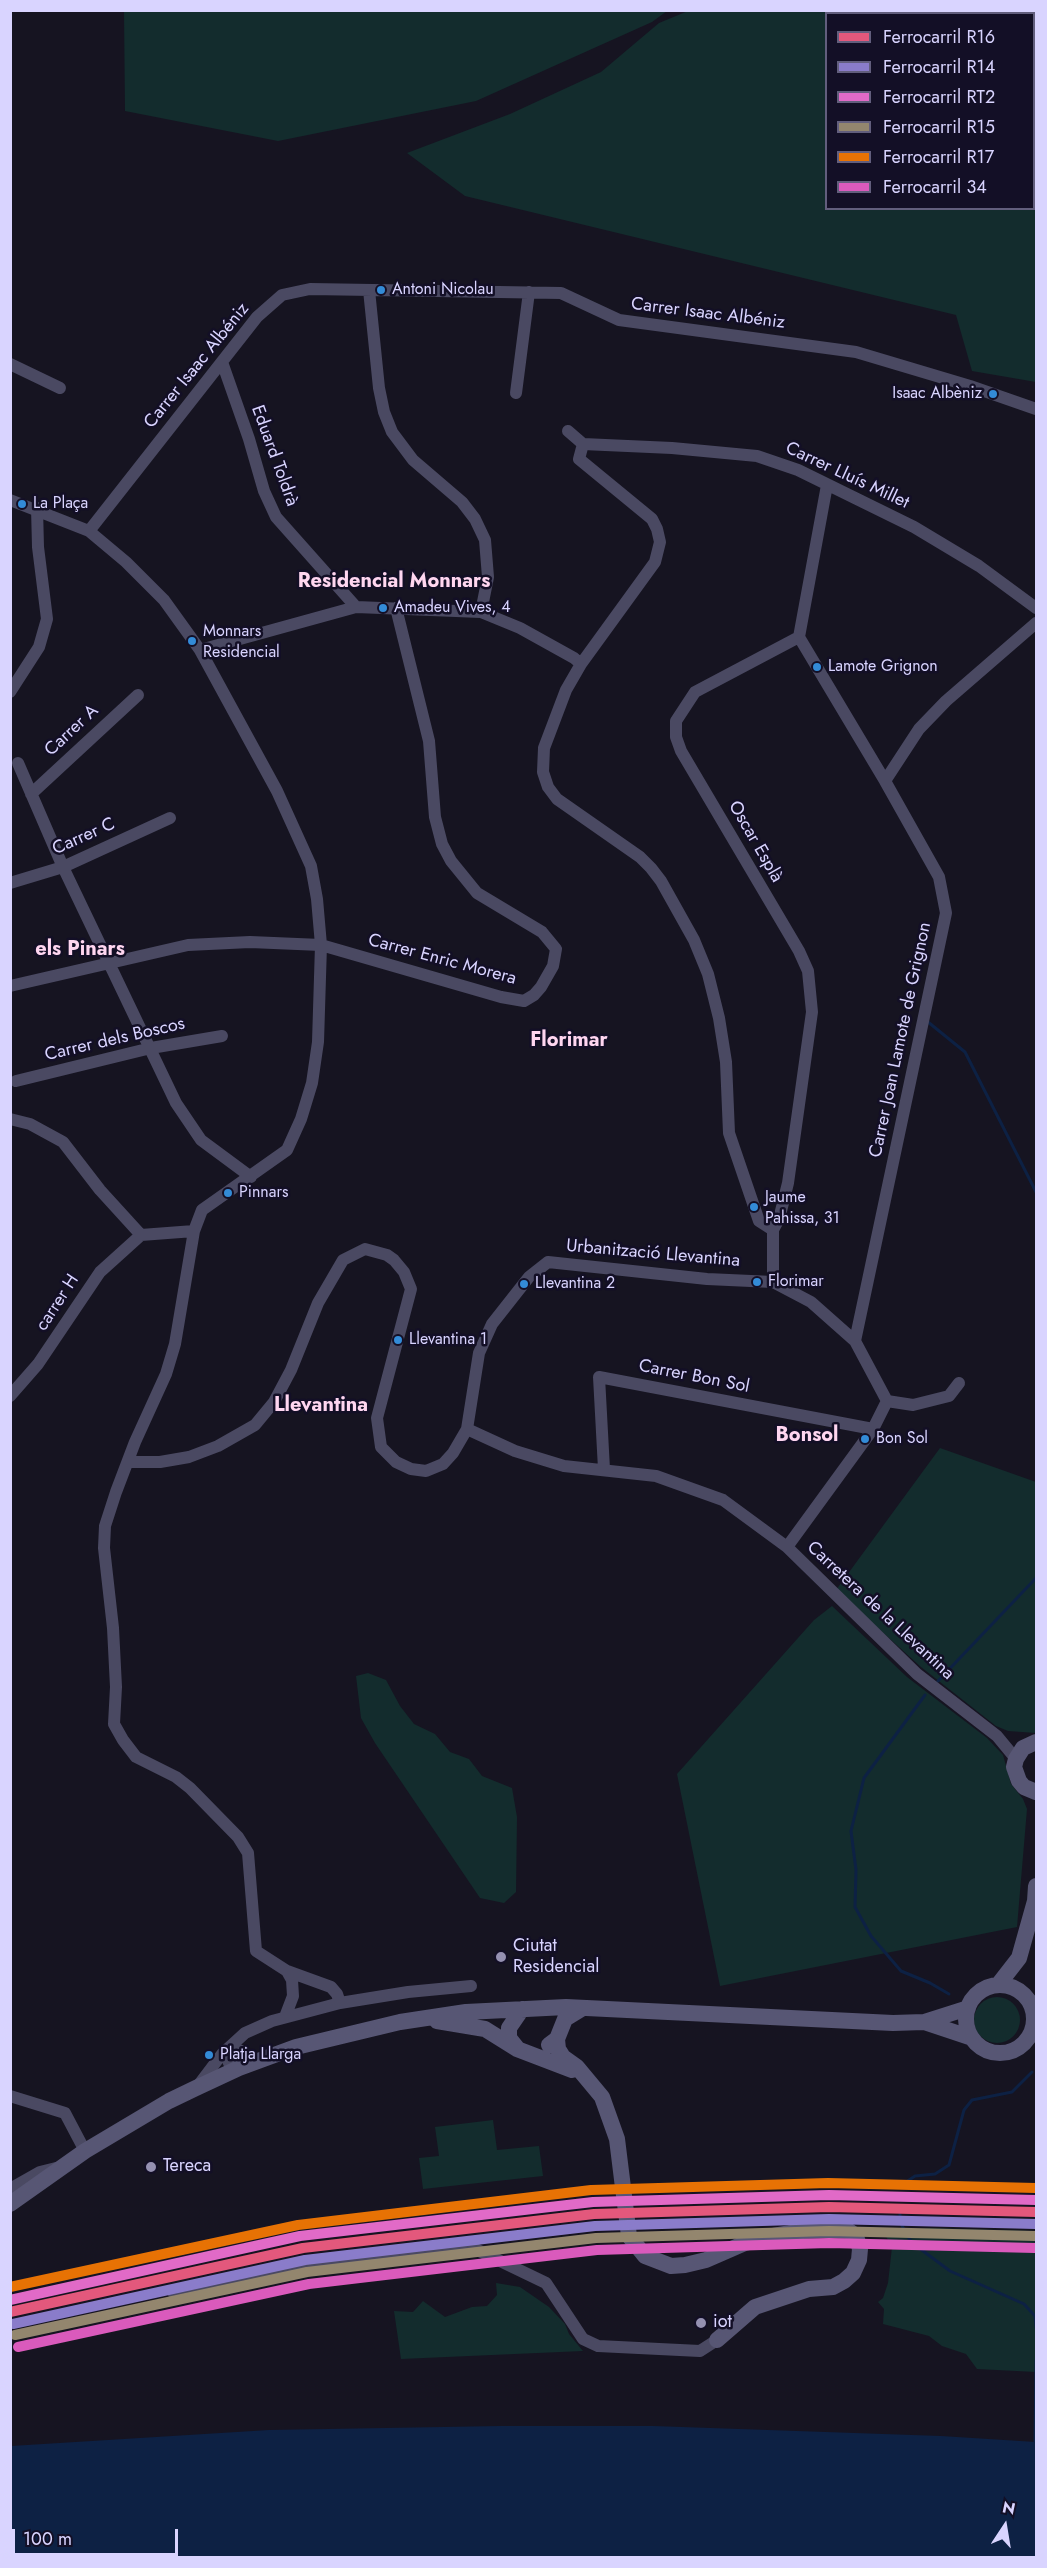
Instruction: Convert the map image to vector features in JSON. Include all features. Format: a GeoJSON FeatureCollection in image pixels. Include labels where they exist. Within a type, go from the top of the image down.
{"type":"FeatureCollection","features":[{"type":"Feature","properties":{"kind":"street","name":"Carrer Isaac Albéniz"},"geometry":{"type":"LineString","coordinates":[[89,531],[257,317],[282,296],[310,289],[561,293],[619,320],[856,352],[970,386],[1036,409]]}},
{"type":"Feature","properties":{"kind":"street"},"geometry":{"type":"LineString","coordinates":[[369,290],[379,388],[384,412],[392,432],[413,460],[462,502],[475,519],[485,540],[488,577],[481,612]]}},
{"type":"Feature","properties":{"kind":"street"},"geometry":{"type":"LineString","coordinates":[[516,393],[529,292]]}},
{"type":"Feature","properties":{"kind":"street","name":"Eduard Toldrà"},"geometry":{"type":"LineString","coordinates":[[222,362],[249,439],[264,491],[276,517],[356,607]]}},
{"type":"Feature","properties":{"kind":"street"},"geometry":{"type":"LineString","coordinates":[[10,364],[60,388]]}},
{"type":"Feature","properties":{"kind":"street"},"geometry":{"type":"LineString","coordinates":[[567,431],[583,444],[579,459],[652,519],[660,542],[655,562],[581,664],[566,690],[544,748],[543,772],[548,787],[557,799],[640,857],[651,868],[661,881],[694,940],[708,974],[719,1018],[726,1062],[729,1133],[759,1221],[773,1230]]}},
{"type":"Feature","properties":{"kind":"street","name":"Carrer Lluís Millet"},"geometry":{"type":"LineString","coordinates":[[583,444],[672,448],[757,456],[798,470],[914,527],[979,566],[1036,608]]}},
{"type":"Feature","properties":{"kind":"street"},"geometry":{"type":"LineString","coordinates":[[799,637],[827,485]]}},
{"type":"Feature","properties":{"kind":"street"},"geometry":{"type":"LineString","coordinates":[[12,501],[37,508],[89,531],[164,600],[200,650],[277,791],[311,866],[317,899],[321,945],[318,1042],[309,1092],[288,1150],[202,1210],[194,1231],[176,1344],[166,1374],[135,1442],[105,1526],[106,1571],[114,1640],[114,1724],[136,1756],[176,1777],[238,1837],[248,1853],[256,1951],[287,1971],[331,1987],[340,2003]]}},
{"type":"Feature","properties":{"kind":"street"},"geometry":{"type":"LineString","coordinates":[[10,692],[39,647],[47,619],[38,547],[37,508]]}},
{"type":"Feature","properties":{"kind":"street"},"geometry":{"type":"LineString","coordinates":[[200,650],[356,607],[396,608],[481,612],[520,628],[581,664]]}},
{"type":"Feature","properties":{"kind":"street","name":"Carrer Enric Morera"},"geometry":{"type":"LineString","coordinates":[[321,945],[501,998],[524,1001],[541,987],[553,966],[556,949],[550,938],[477,893],[451,861],[442,844],[435,817],[429,741],[396,608]]}},
{"type":"Feature","properties":{"kind":"street"},"geometry":{"type":"LineString","coordinates":[[885,781],[919,729],[946,701],[1036,623]]}},
{"type":"Feature","properties":{"kind":"street","name":"Carrer Joan Lamote de Grignon"},"geometry":{"type":"LineString","coordinates":[[799,637],[939,877],[946,913],[855,1341]]}},
{"type":"Feature","properties":{"kind":"street","name":"Oscar Esplà"},"geometry":{"type":"LineString","coordinates":[[773,1282],[773,1230],[779,1219],[788,1183],[812,1012],[808,971],[799,951],[681,751],[676,737],[676,721],[695,692],[799,637]]}},
{"type":"Feature","properties":{"kind":"street","name":"Carrer A"},"geometry":{"type":"LineString","coordinates":[[30,794],[138,694]]}},
{"type":"Feature","properties":{"kind":"street"},"geometry":{"type":"LineString","coordinates":[[18,763],[63,867],[176,1102],[201,1140],[251,1177]]}},
{"type":"Feature","properties":{"kind":"street","name":"Carrer C"},"geometry":{"type":"LineString","coordinates":[[10,883],[63,867],[170,818]]}},
{"type":"Feature","properties":{"kind":"street"},"geometry":{"type":"LineString","coordinates":[[10,986],[188,945],[250,942],[321,945]]}},
{"type":"Feature","properties":{"kind":"street","name":"Carrer dels Boscos"},"geometry":{"type":"LineString","coordinates":[[16,1081],[151,1047],[222,1036]]}},
{"type":"Feature","properties":{"kind":"street"},"geometry":{"type":"LineString","coordinates":[[10,1119],[30,1124],[63,1142],[100,1190],[141,1235],[194,1231]]}},
{"type":"Feature","properties":{"kind":"street","name":"carrer H"},"geometry":{"type":"LineString","coordinates":[[10,1396],[38,1364],[100,1272],[141,1235]]}},
{"type":"Feature","properties":{"kind":"street","name":"Urbanització Llevantina"},"geometry":{"type":"LineString","coordinates":[[128,1462],[160,1462],[189,1457],[218,1446],[255,1425],[278,1394],[291,1370],[318,1303],[343,1260],[365,1249],[387,1255],[404,1272],[411,1289],[377,1418],[381,1447],[396,1462],[411,1469],[426,1471],[442,1464],[453,1453],[467,1429],[483,1341],[492,1324],[529,1277],[548,1262],[707,1278],[773,1282]]}},
{"type":"Feature","properties":{"kind":"street"},"geometry":{"type":"LineString","coordinates":[[773,1282],[811,1302],[855,1341],[887,1401],[913,1405],[949,1396],[959,1383]]}},
{"type":"Feature","properties":{"kind":"street","name":"Carrer Bon Sol"},"geometry":{"type":"LineString","coordinates":[[604,1469],[599,1377],[873,1429]]}},
{"type":"Feature","properties":{"kind":"street","name":"Carretera de la Llevantina"},"geometry":{"type":"LineString","coordinates":[[887,1401],[873,1429],[787,1547],[917,1674],[997,1736],[1016,1759]]}},
{"type":"Feature","properties":{"kind":"street"},"geometry":{"type":"LineString","coordinates":[[467,1429],[515,1451],[564,1466],[656,1476],[723,1500],[787,1547]]}},
{"type":"Feature","properties":{"kind":"street","name":"Carretera de la Llevantina"},"geometry":{"type":"LineString","coordinates":[[997,1736],[1033,1743]]}},
{"type":"Feature","properties":{"kind":"street"},"geometry":{"type":"LineString","coordinates":[[1033,1743],[1023,1748],[1016,1759],[1015,1774],[1024,1787],[1036,1792]]}},
{"type":"Feature","properties":{"kind":"street"},"geometry":{"type":"LineString","coordinates":[[998,1985],[1018,1958],[1035,1901],[1036,1886]]}},
{"type":"Feature","properties":{"kind":"street"},"geometry":{"type":"LineString","coordinates":[[1018,1958],[1033,2014],[1033,2035],[1010,2052],[999,2053],[980,2047],[972,2038],[966,2020],[968,2008],[975,1996],[986,1988],[998,1985],[1010,1987],[1029,2000]]}},
{"type":"Feature","properties":{"kind":"street"},"geometry":{"type":"LineString","coordinates":[[285,2017],[293,1996],[287,1971]]}},
{"type":"Feature","properties":{"kind":"street"},"geometry":{"type":"LineString","coordinates":[[196,2088],[222,2054],[245,2033],[285,2017],[340,2003],[408,1992],[471,1986]]}},
{"type":"Feature","properties":{"kind":"street"},"geometry":{"type":"LineString","coordinates":[[10,2204],[85,2151],[169,2101],[238,2068],[249,2057],[418,2019],[466,2012],[583,2008],[823,2021],[924,2022],[972,2038]]}},
{"type":"Feature","properties":{"kind":"street"},"geometry":{"type":"LineString","coordinates":[[174,2294],[262,2276],[467,2245],[546,2283],[583,2339],[598,2346],[700,2351],[717,2340],[755,2307],[809,2289],[833,2287],[844,2282],[853,2273],[859,2260],[860,2249],[856,2236],[849,2231],[803,2231],[773,2236],[745,2243],[706,2260],[671,2266],[645,2256],[639,2250],[629,2236],[626,2224],[620,2153],[612,2121],[602,2097],[591,2081],[562,2057],[558,2049],[557,2039],[565,2019],[583,2008]]}},
{"type":"Feature","properties":{"kind":"street"},"geometry":{"type":"LineString","coordinates":[[924,2022],[968,2008]]}},
{"type":"Feature","properties":{"kind":"street"},"geometry":{"type":"LineString","coordinates":[[522,2009],[508,2028],[509,2038],[517,2049],[542,2051],[557,2039]]}},
{"type":"Feature","properties":{"kind":"street"},"geometry":{"type":"LineString","coordinates":[[418,2019],[485,2029],[517,2049],[581,2072]]}},
{"type":"Feature","properties":{"kind":"street"},"geometry":{"type":"LineString","coordinates":[[245,2033],[242,2048],[249,2057]]}},
{"type":"Feature","properties":{"kind":"street"},"geometry":{"type":"LineString","coordinates":[[238,2068],[229,2063],[225,2051],[235,2049],[249,2057]]}},
{"type":"Feature","properties":{"kind":"street"},"geometry":{"type":"LineString","coordinates":[[10,2096],[65,2113],[85,2151]]}},
{"type":"Feature","properties":{"kind":"street"},"geometry":{"type":"LineString","coordinates":[[10,2189],[40,2172],[63,2166]]}},
{"type":"Feature","properties":{"kind":"green space"},"geometry":{"type":"Polygon","coordinates":[[[124,10],[667,11],[652,22],[476,101],[278,141],[125,111],[124,10]]]}},
{"type":"Feature","properties":{"kind":"green space"},"geometry":{"type":"Polygon","coordinates":[[[688,11],[1036,11],[1036,382],[972,371],[956,315],[465,196],[407,153],[510,114],[601,72],[659,23],[688,11]]]}},
{"type":"Feature","properties":{"kind":"green space"},"geometry":{"type":"Polygon","coordinates":[[[940,1448],[1036,1482],[1036,1733],[1008,1731],[996,1726],[921,1667],[836,1590],[940,1448]]]}},
{"type":"Feature","properties":{"kind":"green space"},"geometry":{"type":"Polygon","coordinates":[[[832,1606],[907,1677],[987,1738],[1003,1755],[1011,1784],[1023,1799],[1027,1809],[1017,1927],[720,1986],[677,1774],[814,1620],[832,1606]]]}},
{"type":"Feature","properties":{"kind":"green space"},"geometry":{"type":"Polygon","coordinates":[[[368,1673],[386,1680],[400,1706],[414,1724],[435,1734],[450,1752],[469,1759],[482,1776],[512,1788],[517,1817],[516,1892],[504,1903],[480,1898],[375,1743],[361,1718],[356,1676],[368,1673]]]}},
{"type":"Feature","properties":{"kind":"green space"},"geometry":{"type":"Polygon","coordinates":[[[997,1997],[1013,2004],[1020,2020],[1013,2036],[997,2043],[981,2036],[974,2020],[981,2004],[997,1997]]]}},
{"type":"Feature","properties":{"kind":"green space"},"geometry":{"type":"Polygon","coordinates":[[[493,2120],[497,2150],[539,2146],[543,2176],[423,2189],[419,2158],[439,2156],[435,2127],[493,2120]]]}},
{"type":"Feature","properties":{"kind":"green space"},"geometry":{"type":"Polygon","coordinates":[[[929,2228],[1036,2231],[1036,2372],[977,2369],[966,2354],[942,2346],[929,2336],[883,2324],[884,2309],[878,2302],[883,2298],[888,2283],[892,2247],[884,2233],[929,2228]]]}},
{"type":"Feature","properties":{"kind":"green space"},"geometry":{"type":"Polygon","coordinates":[[[496,2283],[520,2287],[549,2307],[565,2324],[569,2334],[583,2351],[401,2359],[394,2311],[413,2312],[423,2301],[445,2317],[472,2307],[487,2306],[497,2295],[496,2283]]]}},
{"type":"Feature","properties":{"kind":"water"},"geometry":{"type":"Polygon","coordinates":[[[653,2426],[941,2436],[1036,2442],[1036,2557],[11,2557],[11,2446],[269,2430],[653,2426]]]}},
{"type":"Feature","properties":{"kind":"waterway"},"geometry":{"type":"LineString","coordinates":[[928,1022],[965,1052],[1036,1192]]}},
{"type":"Feature","properties":{"kind":"waterway"},"geometry":{"type":"LineString","coordinates":[[938,1681],[1036,1578]]}},
{"type":"Feature","properties":{"kind":"waterway"},"geometry":{"type":"LineString","coordinates":[[925,1695],[864,1778],[851,1831],[856,1870],[855,1907],[871,1936],[901,1971],[949,1994]]}},
{"type":"Feature","properties":{"kind":"waterway"},"geometry":{"type":"LineString","coordinates":[[903,2184],[915,2176],[935,2174],[949,2165],[964,2110],[972,2100],[1012,2092],[1032,2072]]}},
{"type":"Feature","properties":{"kind":"waterway"},"geometry":{"type":"LineString","coordinates":[[900,2214],[900,2222],[911,2242],[950,2271],[1024,2304],[1035,2316],[1036,2327]]}},
{"type":"Feature","properties":{"kind":"waterway"},"geometry":{"type":"LineString","coordinates":[[1035,2441],[1036,2361]]}},
{"type":"Feature","properties":{"kind":"rail line","name":"R17"},"geometry":{"type":"LineString","coordinates":[[10,2287],[298,2225],[591,2190],[828,2183],[1036,2188]]}},
{"type":"Feature","properties":{"kind":"rail line","name":"RT2"},"geometry":{"type":"LineString","coordinates":[[10,2300],[300,2236],[593,2202],[829,2195],[1036,2200]]}},
{"type":"Feature","properties":{"kind":"rail line","name":"R16"},"geometry":{"type":"LineString","coordinates":[[10,2312],[303,2248],[594,2214],[829,2207],[1036,2212]]}},
{"type":"Feature","properties":{"kind":"rail line","name":"R14"},"geometry":{"type":"LineString","coordinates":[[13,2324],[305,2260],[595,2226],[829,2219],[1036,2224]]}},
{"type":"Feature","properties":{"kind":"rail line","name":"R15"},"geometry":{"type":"LineString","coordinates":[[15,2335],[307,2272],[596,2238],[829,2231],[1035,2236]]}},
{"type":"Feature","properties":{"kind":"rail line","name":"34"},"geometry":{"type":"LineString","coordinates":[[18,2347],[309,2284],[597,2250],[829,2243],[1035,2248]]}},
{"type":"Feature","properties":{"kind":"place","name":"Antoni Nicolau"},"geometry":{"type":"Point","coordinates":[381,290]}},
{"type":"Feature","properties":{"kind":"place","name":"Isaac Albèniz"},"geometry":{"type":"Point","coordinates":[993,394]}},
{"type":"Feature","properties":{"kind":"place","name":"La Plaça"},"geometry":{"type":"Point","coordinates":[22,504]}},
{"type":"Feature","properties":{"kind":"place","name":"Amadeu Vives, 4"},"geometry":{"type":"Point","coordinates":[383,608]}},
{"type":"Feature","properties":{"kind":"place","name":"Monnars Residencial"},"geometry":{"type":"Point","coordinates":[192,641]}},
{"type":"Feature","properties":{"kind":"place","name":"Lamote Grignon"},"geometry":{"type":"Point","coordinates":[817,667]}},
{"type":"Feature","properties":{"kind":"place","name":"Pinnars"},"geometry":{"type":"Point","coordinates":[228,1193]}},
{"type":"Feature","properties":{"kind":"place","name":"Jaume Pahissa, 31"},"geometry":{"type":"Point","coordinates":[754,1207]}},
{"type":"Feature","properties":{"kind":"place","name":"Florimar"},"geometry":{"type":"Point","coordinates":[757,1282]}},
{"type":"Feature","properties":{"kind":"place","name":"Llevantina 2"},"geometry":{"type":"Point","coordinates":[524,1284]}},
{"type":"Feature","properties":{"kind":"place","name":"Llevantina 1"},"geometry":{"type":"Point","coordinates":[398,1340]}},
{"type":"Feature","properties":{"kind":"place","name":"Bon Sol"},"geometry":{"type":"Point","coordinates":[865,1439]}},
{"type":"Feature","properties":{"kind":"place","name":"Ciutat Residencial"},"geometry":{"type":"Point","coordinates":[501,1957]}},
{"type":"Feature","properties":{"kind":"place","name":"Platja Llarga"},"geometry":{"type":"Point","coordinates":[209,2055]}},
{"type":"Feature","properties":{"kind":"place","name":"Tereca"},"geometry":{"type":"Point","coordinates":[151,2167]}},
{"type":"Feature","properties":{"kind":"place","name":"iot"},"geometry":{"type":"Point","coordinates":[701,2323]}},
{"type":"Feature","properties":{"kind":"district","name":"Residencial Monnars"},"geometry":{"type":"Point","coordinates":[394,582]}},
{"type":"Feature","properties":{"kind":"district","name":"els Pinars"},"geometry":{"type":"Point","coordinates":[80,950]}},
{"type":"Feature","properties":{"kind":"district","name":"Florimar"},"geometry":{"type":"Point","coordinates":[569,1041]}},
{"type":"Feature","properties":{"kind":"district","name":"Llevantina"},"geometry":{"type":"Point","coordinates":[321,1406]}},
{"type":"Feature","properties":{"kind":"district","name":"Bonsol"},"geometry":{"type":"Point","coordinates":[807,1436]}}]}
